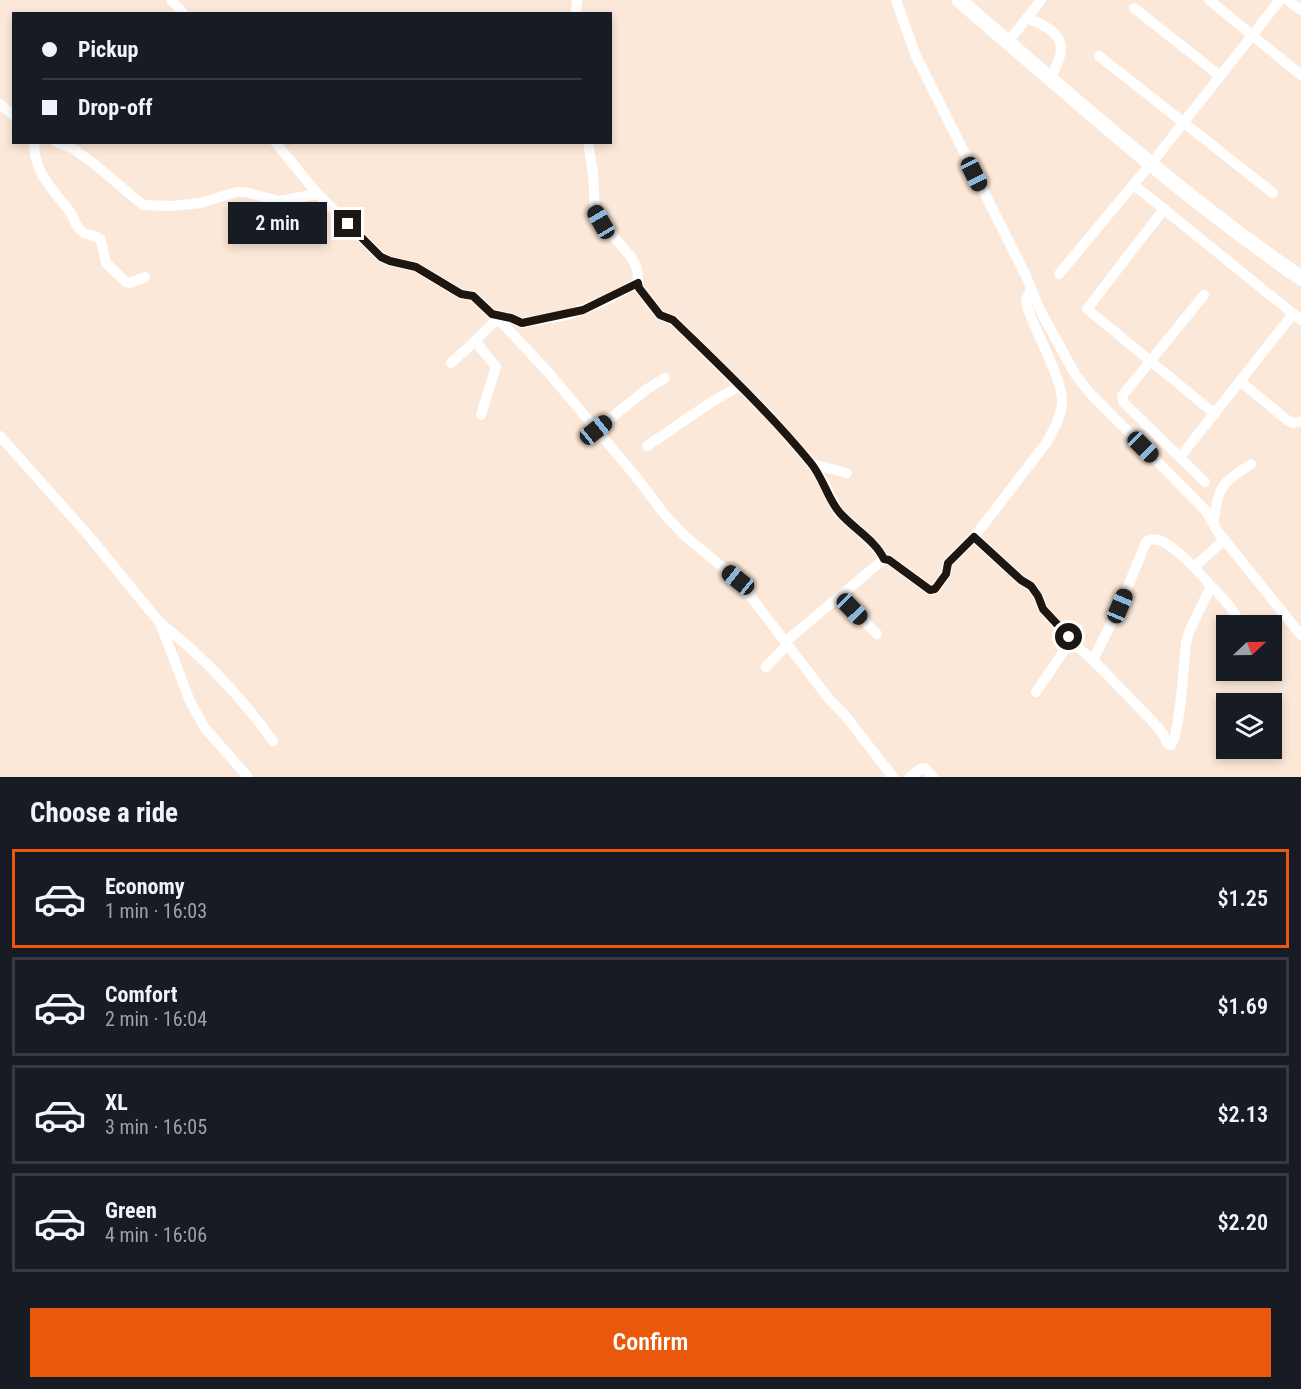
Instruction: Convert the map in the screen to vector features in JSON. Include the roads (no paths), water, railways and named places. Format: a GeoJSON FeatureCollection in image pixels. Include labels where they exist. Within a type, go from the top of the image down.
{"type":"FeatureCollection","features":[{"type":"Feature","properties":{"kind":"main road"},"geometry":{"type":"LineString","coordinates":[[959,0],[1150,165],[1246,240],[1301,278]]}},
{"type":"Feature","properties":{"kind":"street"},"geometry":{"type":"LineString","coordinates":[[171,0],[182,12]]}},
{"type":"Feature","properties":{"kind":"street"},"geometry":{"type":"LineString","coordinates":[[896,0],[916,56],[1052,335],[1075,374],[1088,391],[1206,511],[1224,540],[1301,635]]}},
{"type":"Feature","properties":{"kind":"street"},"geometry":{"type":"LineString","coordinates":[[1008,42],[1041,0]]}},
{"type":"Feature","properties":{"kind":"street"},"geometry":{"type":"LineString","coordinates":[[1209,0],[1301,75]]}},
{"type":"Feature","properties":{"kind":"street"},"geometry":{"type":"LineString","coordinates":[[1059,274],[1134,185],[1280,0]]}},
{"type":"Feature","properties":{"kind":"street"},"geometry":{"type":"LineString","coordinates":[[1288,0],[1301,10]]}},
{"type":"Feature","properties":{"kind":"street"},"geometry":{"type":"LineString","coordinates":[[1134,8],[1220,76]]}},
{"type":"Feature","properties":{"kind":"street"},"geometry":{"type":"LineString","coordinates":[[1027,18],[1053,30],[1060,43],[1060,60],[1050,78]]}},
{"type":"Feature","properties":{"kind":"street"},"geometry":{"type":"LineString","coordinates":[[1099,56],[1273,193]]}},
{"type":"Feature","properties":{"kind":"street"},"geometry":{"type":"LineString","coordinates":[[0,104],[12,114]]}},
{"type":"Feature","properties":{"kind":"street"},"geometry":{"type":"LineString","coordinates":[[34,144],[36,160],[50,189],[70,210],[78,228],[101,240],[106,263],[126,282],[130,283],[146,277]]}},
{"type":"Feature","properties":{"kind":"street"},"geometry":{"type":"LineString","coordinates":[[61,144],[75,150],[93,163],[143,205],[200,204],[237,192],[279,201],[318,194]]}},
{"type":"Feature","properties":{"kind":"street"},"geometry":{"type":"LineString","coordinates":[[277,144],[318,194],[381,257],[416,267],[461,294],[473,296],[495,316],[548,372],[685,536],[738,580],[893,777]]}},
{"type":"Feature","properties":{"kind":"street"},"geometry":{"type":"LineString","coordinates":[[588,144],[595,211],[601,222],[632,258],[637,269],[639,288],[660,315],[673,320],[741,386],[812,464],[838,512],[867,538],[884,559],[889,560],[930,590],[935,589],[946,574],[948,563],[974,537],[1047,442],[1057,425],[1062,401],[1059,386],[1027,306],[1026,300],[1031,289]]}},
{"type":"Feature","properties":{"kind":"street"},"geometry":{"type":"LineString","coordinates":[[1134,185],[1297,317],[1240,381],[1180,458]]}},
{"type":"Feature","properties":{"kind":"street"},"geometry":{"type":"LineString","coordinates":[[1164,209],[1087,309],[1215,414]]}},
{"type":"Feature","properties":{"kind":"street"},"geometry":{"type":"LineString","coordinates":[[495,316],[511,318],[522,323],[567,315],[600,303],[638,283]]}},
{"type":"Feature","properties":{"kind":"street"},"geometry":{"type":"LineString","coordinates":[[1204,295],[1122,396],[1122,400],[1205,482]]}},
{"type":"Feature","properties":{"kind":"street"},"geometry":{"type":"LineString","coordinates":[[451,363],[475,341],[495,316]]}},
{"type":"Feature","properties":{"kind":"street"},"geometry":{"type":"LineString","coordinates":[[475,341],[496,366],[481,415]]}},
{"type":"Feature","properties":{"kind":"street"},"geometry":{"type":"LineString","coordinates":[[596,430],[647,389],[665,378]]}},
{"type":"Feature","properties":{"kind":"street"},"geometry":{"type":"LineString","coordinates":[[1240,381],[1287,420],[1293,423],[1301,421]]}},
{"type":"Feature","properties":{"kind":"street"},"geometry":{"type":"LineString","coordinates":[[647,446],[704,407],[741,386]]}},
{"type":"Feature","properties":{"kind":"street"},"geometry":{"type":"LineString","coordinates":[[0,436],[89,536],[160,623],[181,639],[247,705],[273,741]]}},
{"type":"Feature","properties":{"kind":"street"},"geometry":{"type":"LineString","coordinates":[[812,464],[847,472]]}},
{"type":"Feature","properties":{"kind":"street"},"geometry":{"type":"LineString","coordinates":[[1213,523],[1218,494],[1225,482],[1251,464]]}},
{"type":"Feature","properties":{"kind":"street"},"geometry":{"type":"LineString","coordinates":[[974,537],[1021,580],[1031,586],[1043,609],[1072,642],[1093,660],[1154,723],[1171,745],[1174,742],[1177,727],[1186,643],[1211,586]]}},
{"type":"Feature","properties":{"kind":"street"},"geometry":{"type":"LineString","coordinates":[[1093,660],[1120,606],[1146,542],[1150,538],[1156,538],[1167,544],[1194,567],[1236,615]]}},
{"type":"Feature","properties":{"kind":"street"},"geometry":{"type":"LineString","coordinates":[[1194,567],[1224,540]]}},
{"type":"Feature","properties":{"kind":"street"},"geometry":{"type":"LineString","coordinates":[[766,667],[786,643],[884,559]]}},
{"type":"Feature","properties":{"kind":"street"},"geometry":{"type":"LineString","coordinates":[[839,596],[877,634]]}},
{"type":"Feature","properties":{"kind":"street"},"geometry":{"type":"LineString","coordinates":[[160,623],[189,699],[204,727],[248,777]]}},
{"type":"Feature","properties":{"kind":"street"},"geometry":{"type":"LineString","coordinates":[[1036,692],[1072,642]]}},
{"type":"Feature","properties":{"kind":"street"},"geometry":{"type":"LineString","coordinates":[[910,777],[922,768],[925,768],[933,777]]}}]}
